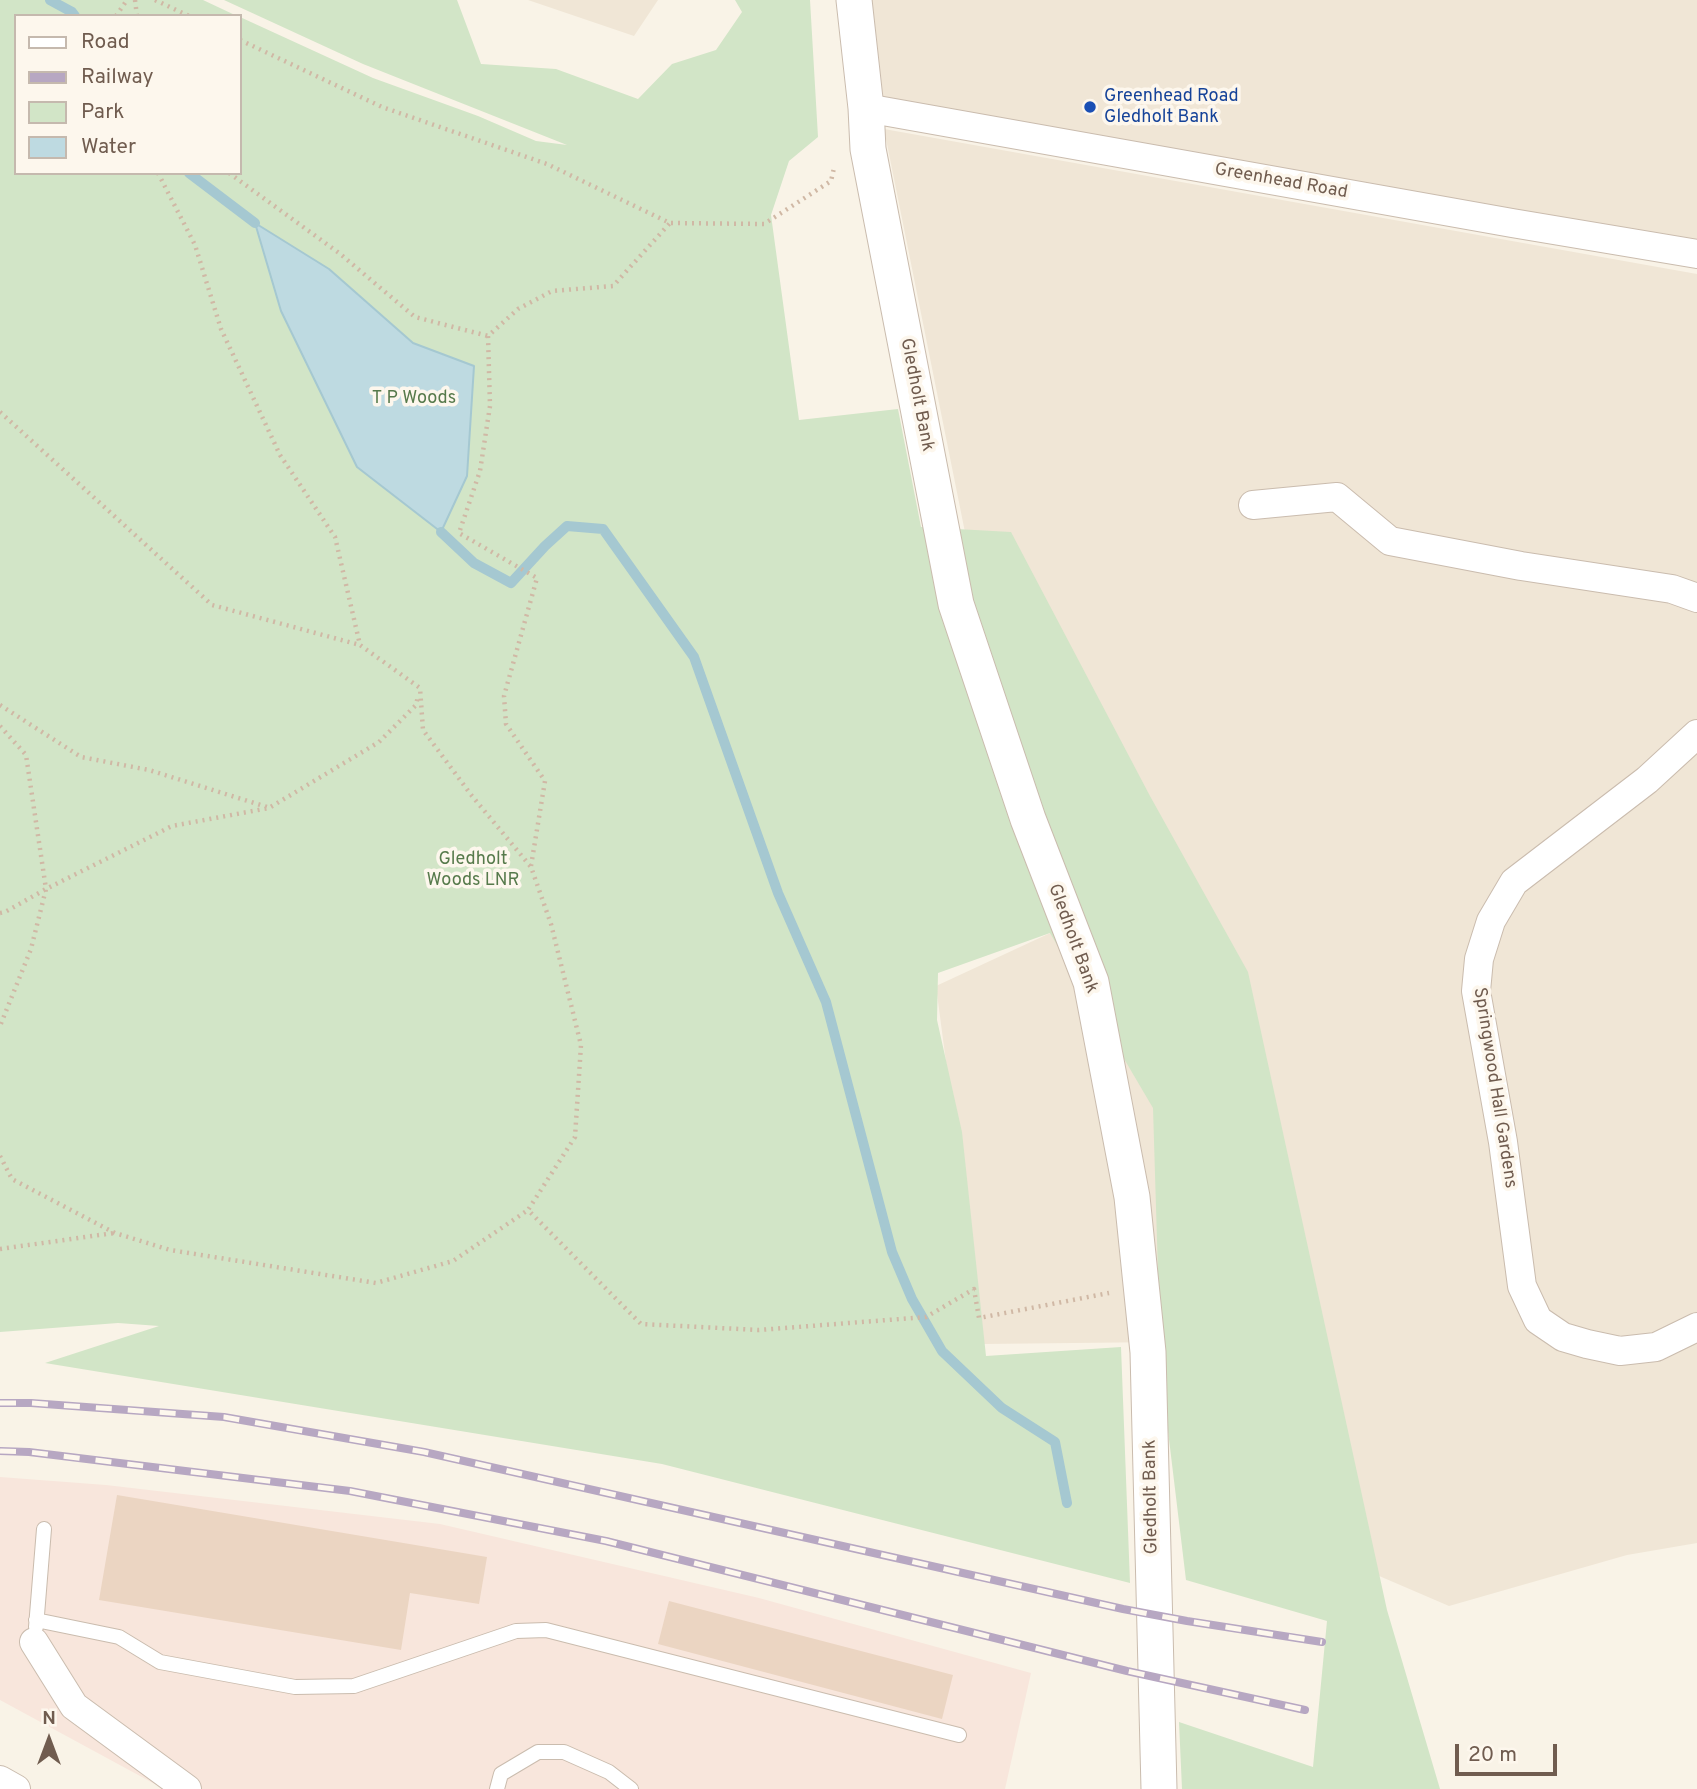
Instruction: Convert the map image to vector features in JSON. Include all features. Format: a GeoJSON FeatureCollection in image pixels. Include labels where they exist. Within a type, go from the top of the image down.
{"type":"FeatureCollection","features":[{"type":"Feature","properties":{"kind":"street","name":"Gledholt Bank"},"geometry":{"type":"LineString","coordinates":[[854,0],[868,149],[956,604],[1028,819],[1091,982],[1132,1197],[1148,1352],[1159,1789]]}},
{"type":"Feature","properties":{"kind":"street","name":"Greenhead Road"},"geometry":{"type":"LineString","coordinates":[[866,108],[1697,254]]}},
{"type":"Feature","properties":{"kind":"street"},"geometry":{"type":"LineString","coordinates":[[1253,505],[1337,497],[1390,541],[1672,589],[1697,598]]}},
{"type":"Feature","properties":{"kind":"street","name":"Springwood Hall Gardens"},"geometry":{"type":"LineString","coordinates":[[1697,734],[1647,780],[1514,882],[1491,921],[1479,959],[1476,991],[1503,1142],[1522,1286],[1538,1320],[1563,1337],[1620,1351],[1656,1347],[1697,1327]]}},
{"type":"Feature","properties":{"kind":"street"},"geometry":{"type":"LineString","coordinates":[[35,1631],[74,1706],[187,1789]]}},
{"type":"Feature","properties":{"kind":"street"},"geometry":{"type":"LineString","coordinates":[[0,1780],[16,1789]]}},
{"type":"Feature","properties":{"kind":"lane"},"geometry":{"type":"LineString","coordinates":[[44,1529],[35,1631],[119,1637],[160,1662],[295,1687],[354,1686],[516,1631],[546,1630],[959,1735]]}},
{"type":"Feature","properties":{"kind":"lane"},"geometry":{"type":"LineString","coordinates":[[497,1789],[501,1774],[538,1752],[564,1752],[608,1772],[631,1789]]}},
{"type":"Feature","properties":{"kind":"path"},"geometry":{"type":"LineString","coordinates":[[155,0],[185,14]]}},
{"type":"Feature","properties":{"kind":"path"},"geometry":{"type":"LineString","coordinates":[[242,41],[382,107],[547,164],[670,223],[764,224],[831,181],[837,158],[868,149]]}},
{"type":"Feature","properties":{"kind":"path"},"geometry":{"type":"LineString","coordinates":[[159,175],[195,245],[221,329],[280,455],[335,537],[360,645]]}},
{"type":"Feature","properties":{"kind":"path"},"geometry":{"type":"LineString","coordinates":[[232,175],[339,253],[415,317],[488,336]]}},
{"type":"Feature","properties":{"kind":"path"},"geometry":{"type":"LineString","coordinates":[[531,867],[545,780],[506,724],[504,696],[537,578],[459,533],[480,471],[490,406],[488,336],[518,309],[552,291],[613,286],[670,223]]}},
{"type":"Feature","properties":{"kind":"path"},"geometry":{"type":"LineString","coordinates":[[0,412],[212,605],[360,645],[420,688]]}},
{"type":"Feature","properties":{"kind":"path"},"geometry":{"type":"LineString","coordinates":[[0,1156],[12,1179],[115,1233],[170,1250],[376,1283],[453,1261],[528,1210],[575,1137],[580,1045],[551,924],[531,867],[472,796],[423,730],[420,688]]}},
{"type":"Feature","properties":{"kind":"path"},"geometry":{"type":"LineString","coordinates":[[0,912],[5,912],[172,826],[269,808],[379,743],[416,705],[420,688]]}},
{"type":"Feature","properties":{"kind":"path"},"geometry":{"type":"LineString","coordinates":[[0,705],[81,757],[149,771],[269,808]]}},
{"type":"Feature","properties":{"kind":"path"},"geometry":{"type":"LineString","coordinates":[[0,726],[26,755],[46,889],[31,949],[0,1026]]}},
{"type":"Feature","properties":{"kind":"path"},"geometry":{"type":"LineString","coordinates":[[528,1210],[641,1324],[759,1330],[926,1317],[974,1289],[979,1318],[1142,1287]]}},
{"type":"Feature","properties":{"kind":"path"},"geometry":{"type":"LineString","coordinates":[[0,1249],[115,1233]]}},
{"type":"Feature","properties":{"kind":"shaded area"},"geometry":{"type":"Polygon","coordinates":[[[528,0],[658,0],[634,36],[528,0]]]}},
{"type":"Feature","properties":{"kind":"shaded area"},"geometry":{"type":"Polygon","coordinates":[[[869,0],[1697,0],[1697,251],[882,111],[869,0]]]}},
{"type":"Feature","properties":{"kind":"shaded area"},"geometry":{"type":"Polygon","coordinates":[[[884,129],[1697,274],[1697,1543],[1627,1555],[1449,1606],[1342,1560],[1164,1342],[983,1344],[936,986],[1089,915],[978,597],[884,129]]]}},
{"type":"Feature","properties":{"kind":"shaded area"},"geometry":{"type":"Polygon","coordinates":[[[0,1477],[106,1485],[440,1524],[759,1598],[1031,1673],[1005,1789],[164,1789],[0,1700],[0,1477]]]}},
{"type":"Feature","properties":{"kind":"green space","name":"T P Woods"},"geometry":{"type":"Polygon","coordinates":[[[0,0],[203,0],[233,14],[14,14],[14,175],[242,175],[242,18],[373,78],[478,116],[536,141],[567,145],[363,64],[224,0],[457,0],[481,64],[556,69],[638,99],[672,64],[716,50],[742,12],[735,0],[810,0],[818,137],[789,161],[771,215],[799,420],[898,409],[921,527],[1011,532],[1150,796],[1248,972],[1387,1610],[1440,1789],[1182,1789],[1179,1722],[1313,1767],[1327,1621],[1186,1580],[1161,1373],[1153,1108],[1050,933],[938,973],[937,1020],[962,1132],[986,1356],[1121,1347],[1130,1583],[662,1464],[45,1363],[159,1326],[118,1323],[0,1332],[0,0]]]}},
{"type":"Feature","properties":{"kind":"water"},"geometry":{"type":"Polygon","coordinates":[[[255,223],[329,269],[413,343],[474,366],[467,476],[441,532],[357,467],[281,311],[255,223]]]}},
{"type":"Feature","properties":{"kind":"building"},"geometry":{"type":"Polygon","coordinates":[[[117,1495],[487,1557],[479,1604],[410,1593],[401,1650],[99,1600],[117,1495]]]}},
{"type":"Feature","properties":{"kind":"building"},"geometry":{"type":"Polygon","coordinates":[[[669,1601],[953,1675],[942,1719],[658,1644],[669,1601]]]}},
{"type":"Feature","properties":{"kind":"waterway"},"geometry":{"type":"LineString","coordinates":[[50,0],[74,14]]}},
{"type":"Feature","properties":{"kind":"waterway"},"geometry":{"type":"LineString","coordinates":[[192,175],[255,223]]}},
{"type":"Feature","properties":{"kind":"waterway"},"geometry":{"type":"LineString","coordinates":[[441,532],[474,563],[511,583],[567,526],[603,529],[694,657],[778,893],[826,1002],[892,1252],[912,1299],[942,1351],[1002,1408],[1055,1442],[1067,1503]]}},
{"type":"Feature","properties":{"kind":"railway"},"geometry":{"type":"LineString","coordinates":[[0,1403],[224,1417],[424,1452],[1123,1609],[1322,1642]]}},
{"type":"Feature","properties":{"kind":"railway"},"geometry":{"type":"LineString","coordinates":[[0,1451],[29,1452],[350,1491],[606,1541],[1127,1671],[1305,1710]]}},
{"type":"Feature","properties":{"kind":"place","name":"Greenhead Road Gledholt Bank"},"geometry":{"type":"Point","coordinates":[1090,107]}},
{"type":"Feature","properties":{"kind":"park label","name":"Gledholt Woods LNR"},"geometry":{"type":"Point","coordinates":[473,870]}}]}
